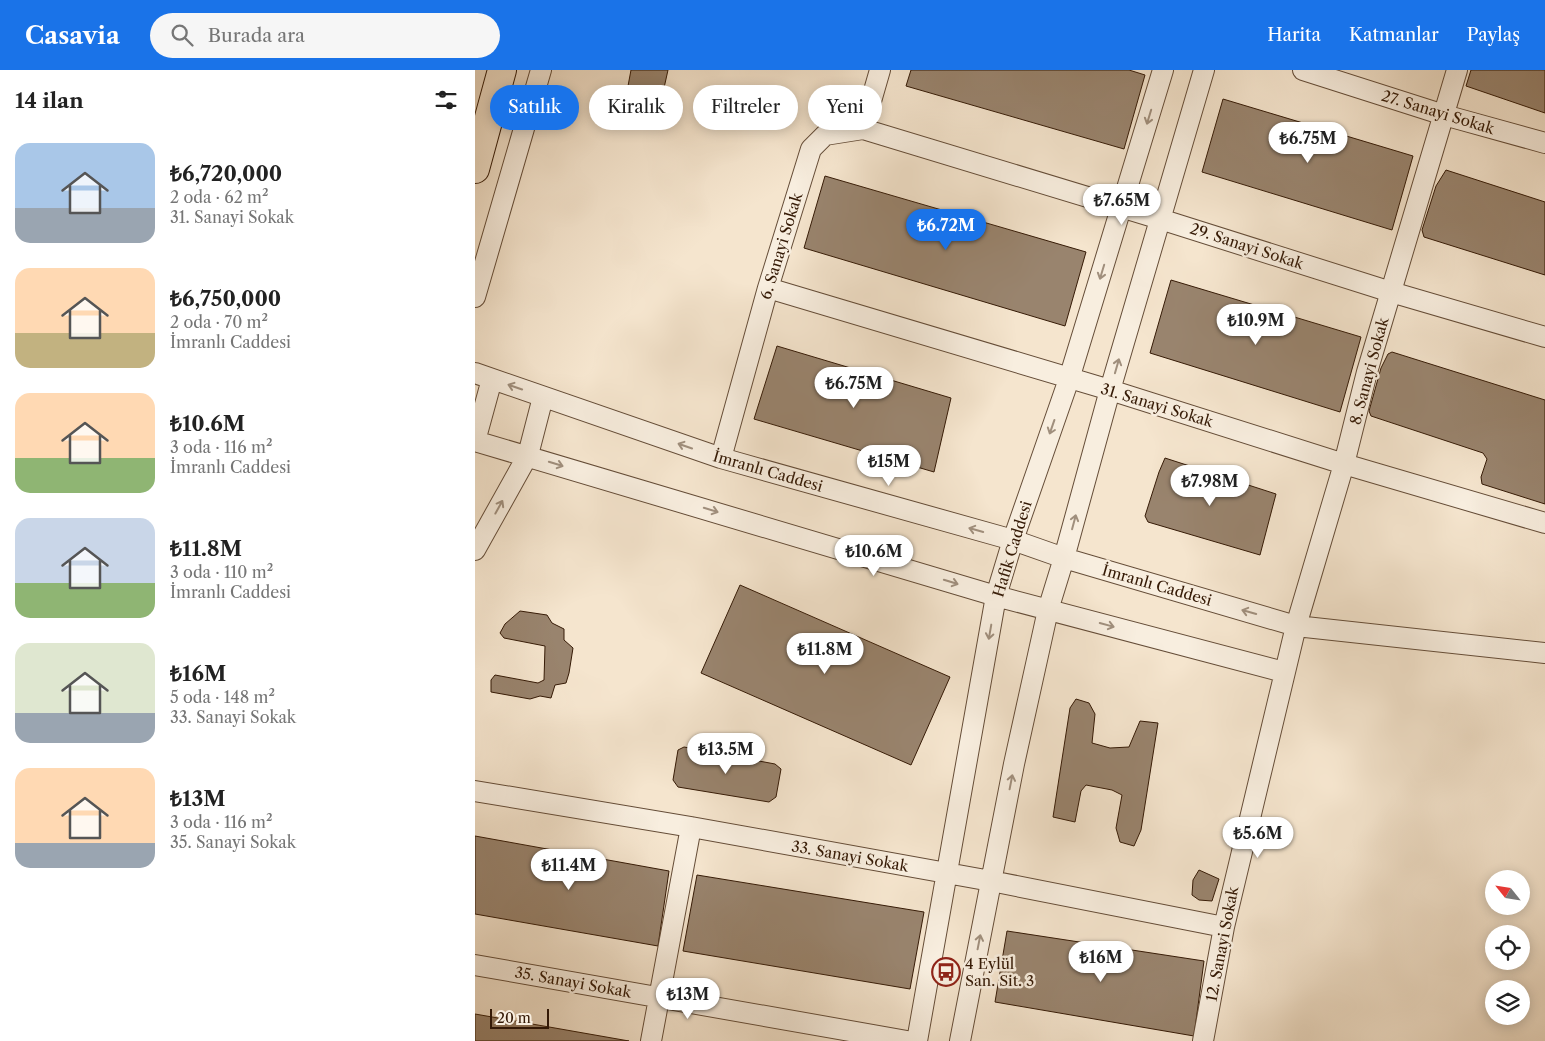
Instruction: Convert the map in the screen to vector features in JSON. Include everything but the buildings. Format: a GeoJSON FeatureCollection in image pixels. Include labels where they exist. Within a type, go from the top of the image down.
{"type":"FeatureCollection","features":[{"type":"Feature","properties":{"kind":"highway"},"geometry":{"type":"LineString","coordinates":[[475,169],[501,70]]}},
{"type":"Feature","properties":{"kind":"street"},"geometry":{"type":"LineString","coordinates":[[475,297],[541,70]]}},
{"type":"Feature","properties":{"kind":"street"},"geometry":{"type":"LineString","coordinates":[[876,85],[881,70]]}},
{"type":"Feature","properties":{"kind":"street","name":"Hafik Caddesi"},"geometry":{"type":"LineString","coordinates":[[917,1041],[996,596],[1013,540],[1069,379],[1163,70]]}},
{"type":"Feature","properties":{"kind":"street"},"geometry":{"type":"LineString","coordinates":[[960,1041],[1048,610],[1204,70]]}},
{"type":"Feature","properties":{"kind":"street","name":"27. Sanayi Sokak"},"geometry":{"type":"LineString","coordinates":[[1303,70],[1443,115],[1545,143]]}},
{"type":"Feature","properties":{"kind":"street","name":"8. Sanayi Sokak"},"geometry":{"type":"LineString","coordinates":[[1284,672],[1295,626],[1344,464],[1367,372],[1457,70]]}},
{"type":"Feature","properties":{"kind":"street","name":"6. Sanayi Sokak"},"geometry":{"type":"LineString","coordinates":[[721,458],[768,288],[811,149],[825,135],[857,130]]}},
{"type":"Feature","properties":{"kind":"street","name":"29. Sanayi Sokak"},"geometry":{"type":"LineString","coordinates":[[866,130],[1160,219],[1391,292],[1545,337]]}},
{"type":"Feature","properties":{"kind":"street","name":"31. Sanayi Sokak"},"geometry":{"type":"LineString","coordinates":[[768,288],[1110,390],[1344,464],[1545,523]]}},
{"type":"Feature","properties":{"kind":"street"},"geometry":{"type":"LineString","coordinates":[[483,376],[475,441],[528,455],[996,596],[1284,672]]}},
{"type":"Feature","properties":{"kind":"street","name":"İmranlı Caddesi"},"geometry":{"type":"LineString","coordinates":[[483,376],[721,458],[1013,540],[1064,558],[1295,626],[1545,653]]}},
{"type":"Feature","properties":{"kind":"street"},"geometry":{"type":"LineString","coordinates":[[475,550],[528,455],[543,397]]}},
{"type":"Feature","properties":{"kind":"street","name":"12. Sanayi Sokak"},"geometry":{"type":"LineString","coordinates":[[1203,1041],[1223,927],[1284,672]]}},
{"type":"Feature","properties":{"kind":"street","name":"33. Sanayi Sokak"},"geometry":{"type":"LineString","coordinates":[[475,791],[691,826],[1223,927]]}},
{"type":"Feature","properties":{"kind":"street"},"geometry":{"type":"LineString","coordinates":[[651,1041],[691,826]]}},
{"type":"Feature","properties":{"kind":"street","name":"35. Sanayi Sokak"},"geometry":{"type":"LineString","coordinates":[[475,965],[907,1041]]}},
{"type":"Feature","properties":{"kind":"place","name":"4 Eylül San. Sit. 3"},"geometry":{"type":"Point","coordinates":[946,972]}}]}
